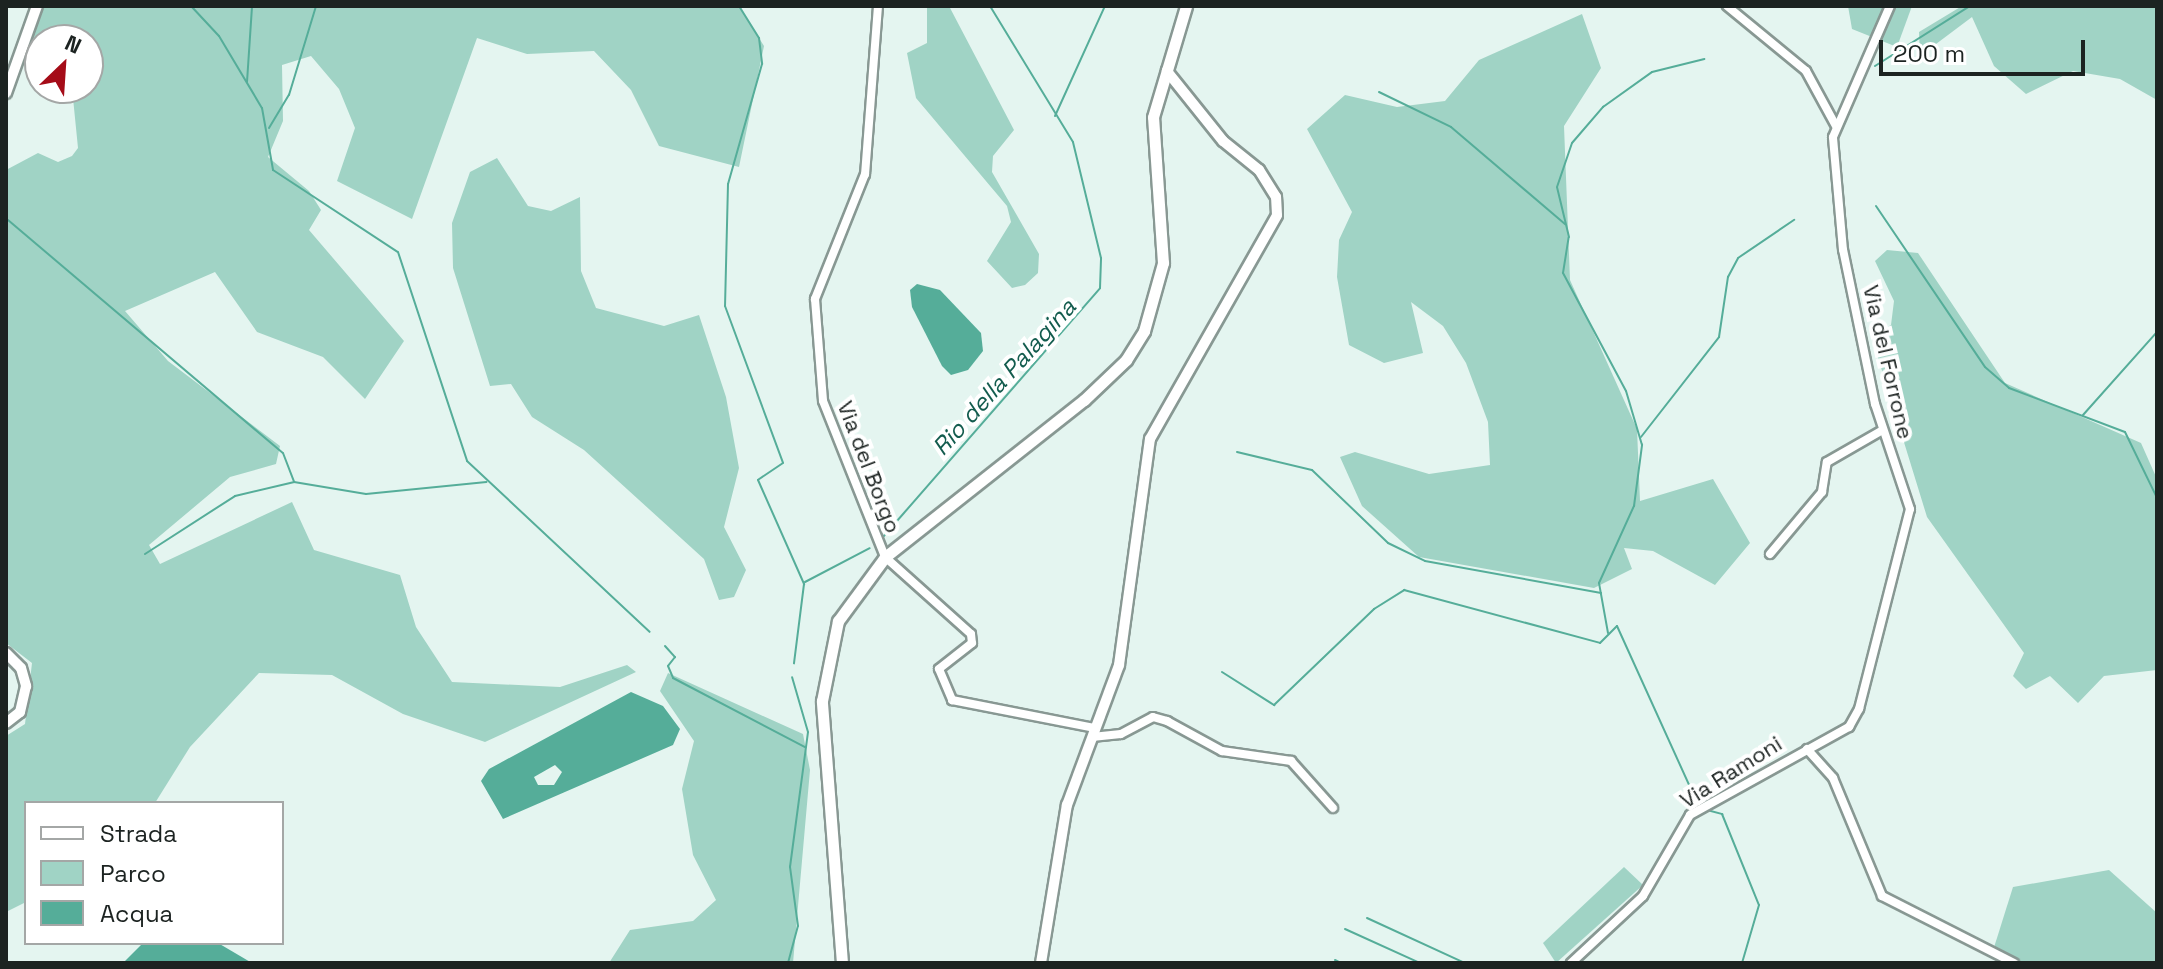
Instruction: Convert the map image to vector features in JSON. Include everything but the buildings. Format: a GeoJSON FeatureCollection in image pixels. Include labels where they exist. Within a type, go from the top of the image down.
{"type":"FeatureCollection","features":[{"type":"Feature","properties":{"kind":"main road"},"geometry":{"type":"LineString","coordinates":[[842,963],[822,676],[838,621],[885,557],[1126,360],[1159,288],[1158,205],[1151,140],[1160,91],[1186,6]]}},
{"type":"Feature","properties":{"kind":"street"},"geometry":{"type":"LineString","coordinates":[[6,93],[37,6]]}},
{"type":"Feature","properties":{"kind":"street","name":"Via del Borgo"},"geometry":{"type":"LineString","coordinates":[[878,6],[865,174],[815,299],[814,324],[823,401],[885,557],[971,634],[972,643],[939,669],[952,700],[1094,733]]}},
{"type":"Feature","properties":{"kind":"street"},"geometry":{"type":"LineString","coordinates":[[1727,6],[1806,71],[1836,127]]}},
{"type":"Feature","properties":{"kind":"street","name":"Via del Forrone"},"geometry":{"type":"LineString","coordinates":[[1807,749],[1855,719],[1908,529],[1903,480],[1881,431],[1843,250],[1836,127],[1890,6]]}},
{"type":"Feature","properties":{"kind":"street"},"geometry":{"type":"LineString","coordinates":[[1041,963],[1067,805],[1119,665],[1150,439],[1277,215],[1276,197],[1259,170],[1223,141],[1167,71]]}},
{"type":"Feature","properties":{"kind":"street"},"geometry":{"type":"LineString","coordinates":[[1770,554],[1822,492],[1827,462],[1881,431]]}},
{"type":"Feature","properties":{"kind":"street"},"geometry":{"type":"LineString","coordinates":[[6,653],[21,668],[26,686],[20,712],[6,723]]}},
{"type":"Feature","properties":{"kind":"street"},"geometry":{"type":"LineString","coordinates":[[1094,733],[1121,734],[1153,717],[1167,721],[1222,751],[1291,761],[1333,808]]}},
{"type":"Feature","properties":{"kind":"street","name":"Via Ramoni"},"geometry":{"type":"LineString","coordinates":[[1571,963],[1637,903],[1690,815],[1807,749],[1833,778],[1882,896],[2014,963]]}},
{"type":"Feature","properties":{"kind":"green space"},"geometry":{"type":"Polygon","coordinates":[[[32,6],[739,6],[764,46],[739,167],[659,146],[631,90],[594,51],[527,54],[477,38],[412,219],[337,181],[355,128],[339,89],[311,56],[282,65],[283,121],[268,157],[309,191],[321,210],[309,230],[404,341],[365,399],[323,357],[257,332],[215,272],[125,311],[168,361],[280,446],[276,464],[230,477],[149,545],[160,564],[292,502],[314,550],[400,575],[416,627],[452,682],[560,687],[627,665],[636,672],[485,742],[403,714],[332,675],[259,673],[190,747],[156,801],[24,801],[24,903],[6,912],[6,736],[25,724],[32,663],[6,643],[6,170],[38,153],[58,162],[72,156],[78,148],[74,104],[104,104],[104,24],[25,24],[32,6]]]}},
{"type":"Feature","properties":{"kind":"green space"},"geometry":{"type":"Polygon","coordinates":[[[927,6],[949,6],[1014,130],[993,156],[992,172],[1039,254],[1038,273],[1025,285],[1012,288],[987,261],[1011,222],[1007,206],[916,98],[907,53],[927,43],[927,6]]]}},
{"type":"Feature","properties":{"kind":"green space"},"geometry":{"type":"Polygon","coordinates":[[[1848,6],[1912,6],[1897,47],[1852,29],[1848,6]]]}},
{"type":"Feature","properties":{"kind":"green space"},"geometry":{"type":"Polygon","coordinates":[[[1962,6],[2157,6],[2157,100],[2120,79],[2073,71],[2026,94],[1994,66],[1972,17],[1920,56],[1919,32],[1962,6]]]}},
{"type":"Feature","properties":{"kind":"green space"},"geometry":{"type":"Polygon","coordinates":[[[1582,14],[1601,68],[1564,126],[1570,280],[1637,429],[1640,501],[1713,479],[1750,543],[1715,585],[1653,551],[1624,548],[1632,569],[1594,588],[1419,557],[1362,506],[1340,457],[1355,452],[1429,474],[1490,465],[1488,422],[1466,363],[1443,326],[1411,302],[1423,353],[1384,363],[1349,345],[1337,277],[1339,240],[1352,212],[1307,129],[1345,95],[1397,107],[1445,101],[1479,60],[1582,14]]]}},
{"type":"Feature","properties":{"kind":"green space"},"geometry":{"type":"Polygon","coordinates":[[[24,28],[24,62],[6,103],[6,77],[24,28]]]}},
{"type":"Feature","properties":{"kind":"green space"},"geometry":{"type":"Polygon","coordinates":[[[497,158],[528,206],[551,211],[580,197],[581,271],[596,308],[664,326],[699,315],[726,397],[739,468],[724,527],[746,570],[734,597],[719,600],[704,559],[584,450],[532,417],[511,384],[490,386],[453,268],[452,223],[470,172],[497,158]]]}},
{"type":"Feature","properties":{"kind":"green space"},"geometry":{"type":"Polygon","coordinates":[[[1887,250],[1918,253],[2005,383],[2141,443],[2157,479],[2157,670],[2104,676],[2078,703],[2050,676],[2026,689],[2013,676],[2024,653],[1927,517],[1871,335],[1891,325],[1894,301],[1875,261],[1887,250]]]}},
{"type":"Feature","properties":{"kind":"green space"},"geometry":{"type":"Polygon","coordinates":[[[668,673],[803,734],[810,770],[793,963],[609,963],[630,930],[693,921],[716,900],[693,855],[682,789],[694,741],[660,691],[668,673]]]}},
{"type":"Feature","properties":{"kind":"green space"},"geometry":{"type":"Polygon","coordinates":[[[1624,867],[1643,885],[1556,963],[1543,943],[1624,867]]]}},
{"type":"Feature","properties":{"kind":"green space"},"geometry":{"type":"Polygon","coordinates":[[[2109,870],[2157,913],[2157,963],[2001,963],[1991,957],[2013,887],[2109,870]]]}},
{"type":"Feature","properties":{"kind":"water"},"geometry":{"type":"Polygon","coordinates":[[[917,284],[940,290],[981,333],[983,351],[968,370],[951,375],[942,366],[912,307],[910,290],[917,284]]]}},
{"type":"Feature","properties":{"kind":"water"},"geometry":{"type":"Polygon","coordinates":[[[631,692],[663,706],[680,729],[673,745],[503,819],[481,781],[489,769],[631,692]],[[555,765],[534,777],[538,785],[554,785],[562,772],[555,765]]]}},
{"type":"Feature","properties":{"kind":"water"},"geometry":{"type":"Polygon","coordinates":[[[141,945],[221,945],[252,963],[123,963],[141,945]]]}},
{"type":"Feature","properties":{"kind":"waterway"},"geometry":{"type":"LineString","coordinates":[[191,6],[219,36],[262,108],[273,170],[398,252],[467,461],[650,632]]}},
{"type":"Feature","properties":{"kind":"waterway"},"geometry":{"type":"LineString","coordinates":[[247,82],[252,6]]}},
{"type":"Feature","properties":{"kind":"waterway"},"geometry":{"type":"LineString","coordinates":[[269,128],[289,95],[316,6]]}},
{"type":"Feature","properties":{"kind":"waterway"},"geometry":{"type":"LineString","coordinates":[[739,6],[759,38],[762,64],[728,184],[725,306],[783,463],[758,480],[804,584],[794,663]]}},
{"type":"Feature","properties":{"kind":"waterway","name":"Rio della Palagina"},"geometry":{"type":"LineString","coordinates":[[883,537],[1100,288],[1101,258],[1073,142],[990,6]]}},
{"type":"Feature","properties":{"kind":"waterway"},"geometry":{"type":"LineString","coordinates":[[1055,116],[1105,6]]}},
{"type":"Feature","properties":{"kind":"waterway"},"geometry":{"type":"LineString","coordinates":[[1875,66],[1970,6]]}},
{"type":"Feature","properties":{"kind":"waterway"},"geometry":{"type":"LineString","coordinates":[[1608,633],[1599,583],[1634,506],[1642,445],[1626,391],[1563,273],[1569,237],[1557,187],[1572,143],[1603,107],[1652,72],[1704,59]]}},
{"type":"Feature","properties":{"kind":"waterway"},"geometry":{"type":"LineString","coordinates":[[1379,92],[1451,127],[1565,224]]}},
{"type":"Feature","properties":{"kind":"waterway"},"geometry":{"type":"LineString","coordinates":[[1876,206],[1985,367],[2009,388],[2125,432],[2157,498]]}},
{"type":"Feature","properties":{"kind":"waterway"},"geometry":{"type":"LineString","coordinates":[[8,220],[283,453],[294,482]]}},
{"type":"Feature","properties":{"kind":"waterway"},"geometry":{"type":"LineString","coordinates":[[1641,437],[1719,337],[1728,277],[1738,258],[1794,220]]}},
{"type":"Feature","properties":{"kind":"waterway"},"geometry":{"type":"LineString","coordinates":[[2083,415],[2157,332]]}},
{"type":"Feature","properties":{"kind":"waterway"},"geometry":{"type":"LineString","coordinates":[[1237,452],[1312,470],[1388,543],[1425,561],[1601,593]]}},
{"type":"Feature","properties":{"kind":"waterway"},"geometry":{"type":"LineString","coordinates":[[145,554],[235,496],[294,482],[366,494],[486,482]]}},
{"type":"Feature","properties":{"kind":"waterway","name":"Rio della Palagina"},"geometry":{"type":"LineString","coordinates":[[805,582],[870,548]]}},
{"type":"Feature","properties":{"kind":"waterway"},"geometry":{"type":"LineString","coordinates":[[1222,672],[1274,705],[1374,609],[1404,590],[1600,643],[1617,626],[1697,802]]}},
{"type":"Feature","properties":{"kind":"waterway"},"geometry":{"type":"LineString","coordinates":[[665,646],[675,657],[668,666],[673,678],[805,747]]}},
{"type":"Feature","properties":{"kind":"waterway","name":"Rio della Palagina"},"geometry":{"type":"LineString","coordinates":[[788,963],[798,926],[790,867],[808,732],[792,677]]}},
{"type":"Feature","properties":{"kind":"waterway"},"geometry":{"type":"LineString","coordinates":[[1707,810],[1722,814],[1759,905],[1742,963]]}},
{"type":"Feature","properties":{"kind":"waterway"},"geometry":{"type":"LineString","coordinates":[[1367,918],[1465,963]]}},
{"type":"Feature","properties":{"kind":"waterway"},"geometry":{"type":"LineString","coordinates":[[1345,929],[1420,963]]}},
{"type":"Feature","properties":{"kind":"waterway"},"geometry":{"type":"LineString","coordinates":[[1335,960],[1341,963]]}}]}
